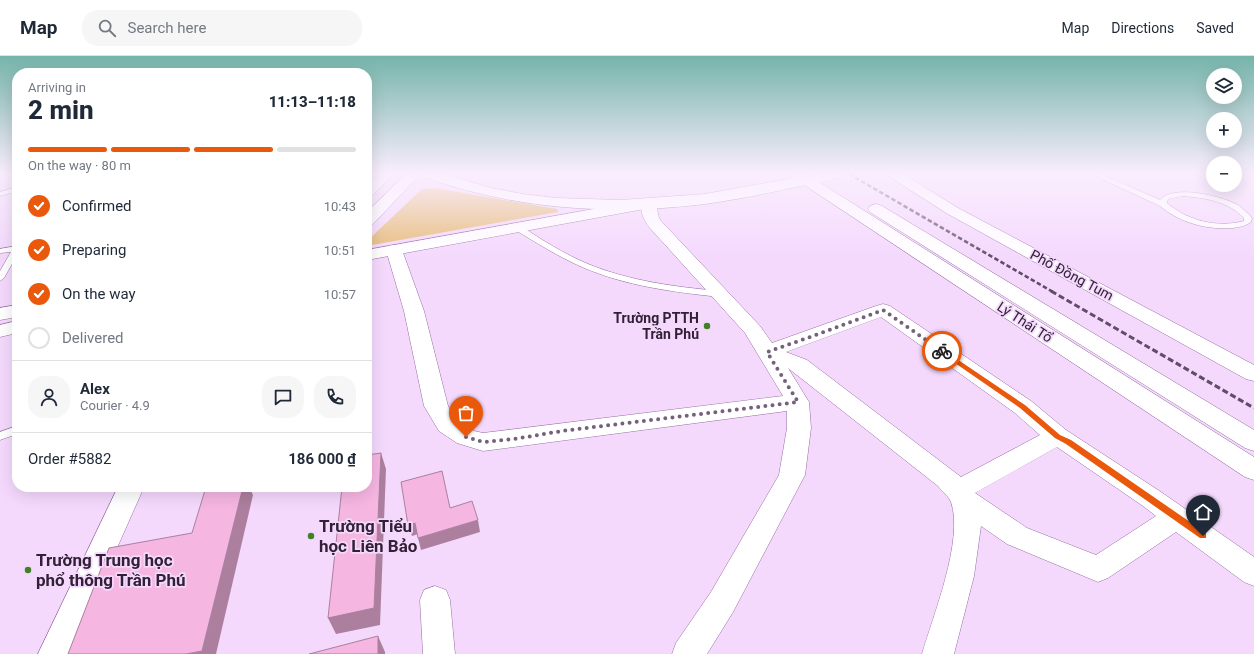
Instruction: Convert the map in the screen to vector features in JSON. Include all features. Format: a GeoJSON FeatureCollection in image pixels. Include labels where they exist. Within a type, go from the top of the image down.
{"type":"FeatureCollection","features":[{"type":"Feature","properties":{"kind":"main road"},"geometry":{"type":"LineString","coordinates":[[372,216],[385,202]]}},
{"type":"Feature","properties":{"kind":"main road"},"geometry":{"type":"LineString","coordinates":[[570,202],[615,205],[674,202]]}},
{"type":"Feature","properties":{"kind":"main road","name":"Lý Thái Tổ"},"geometry":{"type":"LineString","coordinates":[[856,202],[1254,470]]}},
{"type":"Feature","properties":{"kind":"main road","name":"Lý Thái Tổ"},"geometry":{"type":"LineString","coordinates":[[860,202],[1254,442]]}},
{"type":"Feature","properties":{"kind":"main road"},"geometry":{"type":"LineString","coordinates":[[372,254],[650,204]]}},
{"type":"Feature","properties":{"kind":"main road"},"geometry":{"type":"LineString","coordinates":[[0,314],[12,312]]}},
{"type":"Feature","properties":{"kind":"main road"},"geometry":{"type":"LineString","coordinates":[[0,330],[12,328]]}},
{"type":"Feature","properties":{"kind":"street","name":"Phố Đồng Tum"},"geometry":{"type":"LineString","coordinates":[[938,202],[1254,374]]}},
{"type":"Feature","properties":{"kind":"street"},"geometry":{"type":"LineString","coordinates":[[650,204],[650,217],[655,224],[753,330],[798,402],[799,428],[792,476],[722,602],[688,654]]}},
{"type":"Feature","properties":{"kind":"street"},"geometry":{"type":"LineString","coordinates":[[394,250],[414,311],[436,406],[447,425],[466,437],[483,442],[514,439],[562,431],[798,402]]}},
{"type":"Feature","properties":{"kind":"street"},"geometry":{"type":"LineString","coordinates":[[767,352],[883,310],[1023,406],[1057,436],[1177,517],[1254,573]]}},
{"type":"Feature","properties":{"kind":"street"},"geometry":{"type":"LineString","coordinates":[[767,352],[799,365],[948,479],[961,496],[1016,536],[1098,569],[1177,517]]}},
{"type":"Feature","properties":{"kind":"street"},"geometry":{"type":"LineString","coordinates":[[961,496],[1057,436]]}},
{"type":"Feature","properties":{"kind":"street"},"geometry":{"type":"LineString","coordinates":[[54,654],[129,492]]}},
{"type":"Feature","properties":{"kind":"street"},"geometry":{"type":"LineString","coordinates":[[938,654],[965,555],[968,523],[961,496]]}},
{"type":"Feature","properties":{"kind":"street"},"geometry":{"type":"LineString","coordinates":[[435,600],[439,654]]}},
{"type":"Feature","properties":{"kind":"lane"},"geometry":{"type":"LineString","coordinates":[[1158,202],[1176,214],[1201,223],[1215,225],[1240,225],[1247,222],[1248,218],[1244,213],[1235,207],[1222,202]]}},
{"type":"Feature","properties":{"kind":"lane"},"geometry":{"type":"LineString","coordinates":[[518,228],[564,255],[599,271],[623,279],[669,289],[720,294]]}},
{"type":"Feature","properties":{"kind":"lane"},"geometry":{"type":"LineString","coordinates":[[0,251],[12,249]]}},
{"type":"Feature","properties":{"kind":"lane"},"geometry":{"type":"LineString","coordinates":[[0,278],[12,257]]}},
{"type":"Feature","properties":{"kind":"lane"},"geometry":{"type":"LineString","coordinates":[[0,436],[12,432]]}},
{"type":"Feature","properties":{"kind":"shaded area"},"geometry":{"type":"Polygon","coordinates":[[[408,202],[516,202],[557,209],[558,212],[372,245],[372,236],[408,202]]]}},
{"type":"Feature","properties":{"kind":"building"},"geometry":{"type":"Polygon","coordinates":[[[381,453],[374,608],[328,618],[341,492],[372,492],[372,454],[381,453]]]}},
{"type":"Feature","properties":{"kind":"building"},"geometry":{"type":"Polygon","coordinates":[[[442,471],[450,508],[472,501],[478,520],[418,538],[415,523],[408,525],[401,482],[442,471]]]}},
{"type":"Feature","properties":{"kind":"building"},"geometry":{"type":"Polygon","coordinates":[[[204,492],[242,492],[202,651],[186,654],[68,654],[109,548],[192,533],[204,492]]]}},
{"type":"Feature","properties":{"kind":"building"},"geometry":{"type":"Polygon","coordinates":[[[378,636],[378,654],[309,654],[378,636]]]}},
{"type":"Feature","properties":{"kind":"railway"},"geometry":{"type":"LineString","coordinates":[[897,202],[1053,292]]}},
{"type":"Feature","properties":{"kind":"railway"},"geometry":{"type":"LineString","coordinates":[[1051,291],[1254,408]]}},
{"type":"Feature","properties":{"kind":"way so far"},"geometry":{"type":"LineString","coordinates":[[466,437],[483,442],[514,439],[562,431],[798,402],[767,352],[883,310],[942,351]]}},
{"type":"Feature","properties":{"kind":"place","name":"Trường PTTH Trần Phú"},"geometry":{"type":"Point","coordinates":[707,326]}},
{"type":"Feature","properties":{"kind":"place","name":"Trường Tiểu học Liên Bảo"},"geometry":{"type":"Point","coordinates":[311,536]}},
{"type":"Feature","properties":{"kind":"place","name":"Trường Trung học phổ thông Trần Phú"},"geometry":{"type":"Point","coordinates":[28,570]}},
{"type":"Feature","properties":{"kind":"route"},"geometry":{"type":"LineString","coordinates":[[942,351],[1023,406],[1057,436],[1152,499],[1203,536]]}}]}
